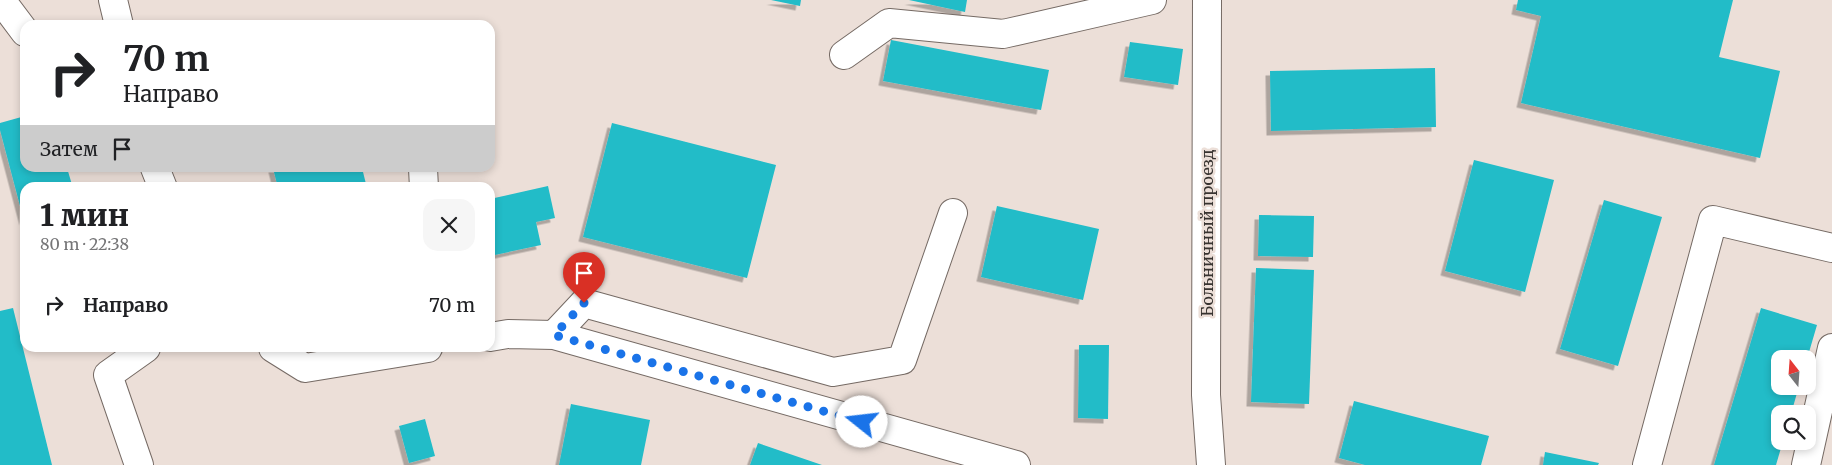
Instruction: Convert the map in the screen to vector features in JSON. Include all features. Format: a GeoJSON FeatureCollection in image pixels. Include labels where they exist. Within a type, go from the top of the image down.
{"type":"FeatureCollection","features":[{"type":"Feature","properties":{"kind":"street"},"geometry":{"type":"LineString","coordinates":[[1,0],[20,25]]}},
{"type":"Feature","properties":{"kind":"street"},"geometry":{"type":"LineString","coordinates":[[113,0],[118,20]]}},
{"type":"Feature","properties":{"kind":"street"},"geometry":{"type":"LineString","coordinates":[[844,55],[889,23],[1003,34],[1152,0]]}},
{"type":"Feature","properties":{"kind":"street","name":"Больничный проезд"},"geometry":{"type":"LineString","coordinates":[[1207,0],[1206,395],[1211,465]]}},
{"type":"Feature","properties":{"kind":"street"},"geometry":{"type":"LineString","coordinates":[[554,335],[584,303],[833,372],[902,360],[953,213]]}},
{"type":"Feature","properties":{"kind":"street"},"geometry":{"type":"LineString","coordinates":[[1647,465],[1713,220],[1832,248]]}},
{"type":"Feature","properties":{"kind":"street"},"geometry":{"type":"LineString","coordinates":[[496,329],[554,335],[1016,465]]}},
{"type":"Feature","properties":{"kind":"street"},"geometry":{"type":"LineString","coordinates":[[1806,465],[1832,348]]}},
{"type":"Feature","properties":{"kind":"street"},"geometry":{"type":"LineString","coordinates":[[139,465],[108,376],[141,352]]}},
{"type":"Feature","properties":{"kind":"street"},"geometry":{"type":"LineString","coordinates":[[279,352],[305,368],[403,352]]}},
{"type":"Feature","properties":{"kind":"building"},"geometry":{"type":"Polygon","coordinates":[[[771,0],[801,0],[800,6],[771,0]]]}},
{"type":"Feature","properties":{"kind":"building"},"geometry":{"type":"Polygon","coordinates":[[[909,0],[967,0],[965,12],[909,0]]]}},
{"type":"Feature","properties":{"kind":"building"},"geometry":{"type":"Polygon","coordinates":[[[1518,0],[1733,0],[1719,57],[1780,71],[1760,158],[1521,103],[1541,16],[1516,10],[1518,0]]]}},
{"type":"Feature","properties":{"kind":"building"},"geometry":{"type":"Polygon","coordinates":[[[891,40],[1049,70],[1041,110],[883,81],[891,40]]]}},
{"type":"Feature","properties":{"kind":"building"},"geometry":{"type":"Polygon","coordinates":[[[1130,42],[1183,49],[1178,85],[1124,77],[1130,42]]]}},
{"type":"Feature","properties":{"kind":"building"},"geometry":{"type":"Polygon","coordinates":[[[1435,68],[1436,127],[1271,131],[1270,71],[1435,68]]]}},
{"type":"Feature","properties":{"kind":"building"},"geometry":{"type":"Polygon","coordinates":[[[20,117],[20,172],[68,172],[71,182],[20,182],[20,206],[0,130],[0,123],[20,117]]]}},
{"type":"Feature","properties":{"kind":"building"},"geometry":{"type":"Polygon","coordinates":[[[612,123],[776,165],[747,278],[583,237],[612,123]]]}},
{"type":"Feature","properties":{"kind":"building"},"geometry":{"type":"Polygon","coordinates":[[[1474,160],[1554,180],[1525,292],[1445,271],[1474,160]]]}},
{"type":"Feature","properties":{"kind":"building"},"geometry":{"type":"Polygon","coordinates":[[[274,172],[363,172],[366,182],[276,182],[274,172]]]}},
{"type":"Feature","properties":{"kind":"building"},"geometry":{"type":"Polygon","coordinates":[[[548,186],[555,218],[536,222],[541,245],[495,255],[495,198],[548,186]]]}},
{"type":"Feature","properties":{"kind":"building"},"geometry":{"type":"Polygon","coordinates":[[[1604,200],[1662,217],[1618,366],[1560,349],[1604,200]]]}},
{"type":"Feature","properties":{"kind":"building"},"geometry":{"type":"Polygon","coordinates":[[[997,206],[1099,229],[1083,300],[981,277],[997,206]]]}},
{"type":"Feature","properties":{"kind":"building"},"geometry":{"type":"Polygon","coordinates":[[[1259,215],[1314,216],[1313,257],[1258,256],[1259,215]]]}},
{"type":"Feature","properties":{"kind":"building"},"geometry":{"type":"Polygon","coordinates":[[[1256,268],[1314,270],[1309,404],[1251,402],[1256,268]]]}},
{"type":"Feature","properties":{"kind":"building"},"geometry":{"type":"Polygon","coordinates":[[[13,308],[20,336],[20,352],[24,352],[52,465],[0,465],[0,311],[13,308]]]}},
{"type":"Feature","properties":{"kind":"building"},"geometry":{"type":"Polygon","coordinates":[[[1761,308],[1817,325],[1810,350],[1771,350],[1771,395],[1796,395],[1794,405],[1771,405],[1771,450],[1780,450],[1776,465],[1714,465],[1761,308]]]}},
{"type":"Feature","properties":{"kind":"building"},"geometry":{"type":"Polygon","coordinates":[[[1079,345],[1109,345],[1108,419],[1078,418],[1079,345]]]}},
{"type":"Feature","properties":{"kind":"building"},"geometry":{"type":"Polygon","coordinates":[[[1354,401],[1489,436],[1481,465],[1365,465],[1339,458],[1354,401]]]}},
{"type":"Feature","properties":{"kind":"building"},"geometry":{"type":"Polygon","coordinates":[[[571,404],[650,420],[641,465],[559,465],[571,404]]]}},
{"type":"Feature","properties":{"kind":"building"},"geometry":{"type":"Polygon","coordinates":[[[425,419],[435,456],[409,463],[399,426],[425,419]]]}},
{"type":"Feature","properties":{"kind":"building"},"geometry":{"type":"Polygon","coordinates":[[[758,443],[822,465],[750,465],[758,443]]]}},
{"type":"Feature","properties":{"kind":"building"},"geometry":{"type":"Polygon","coordinates":[[[1545,452],[1599,463],[1598,465],[1543,465],[1545,452]]]}},
{"type":"Feature","properties":{"kind":"route"},"geometry":{"type":"LineString","coordinates":[[584,303],[554,335],[862,422]]}}]}
